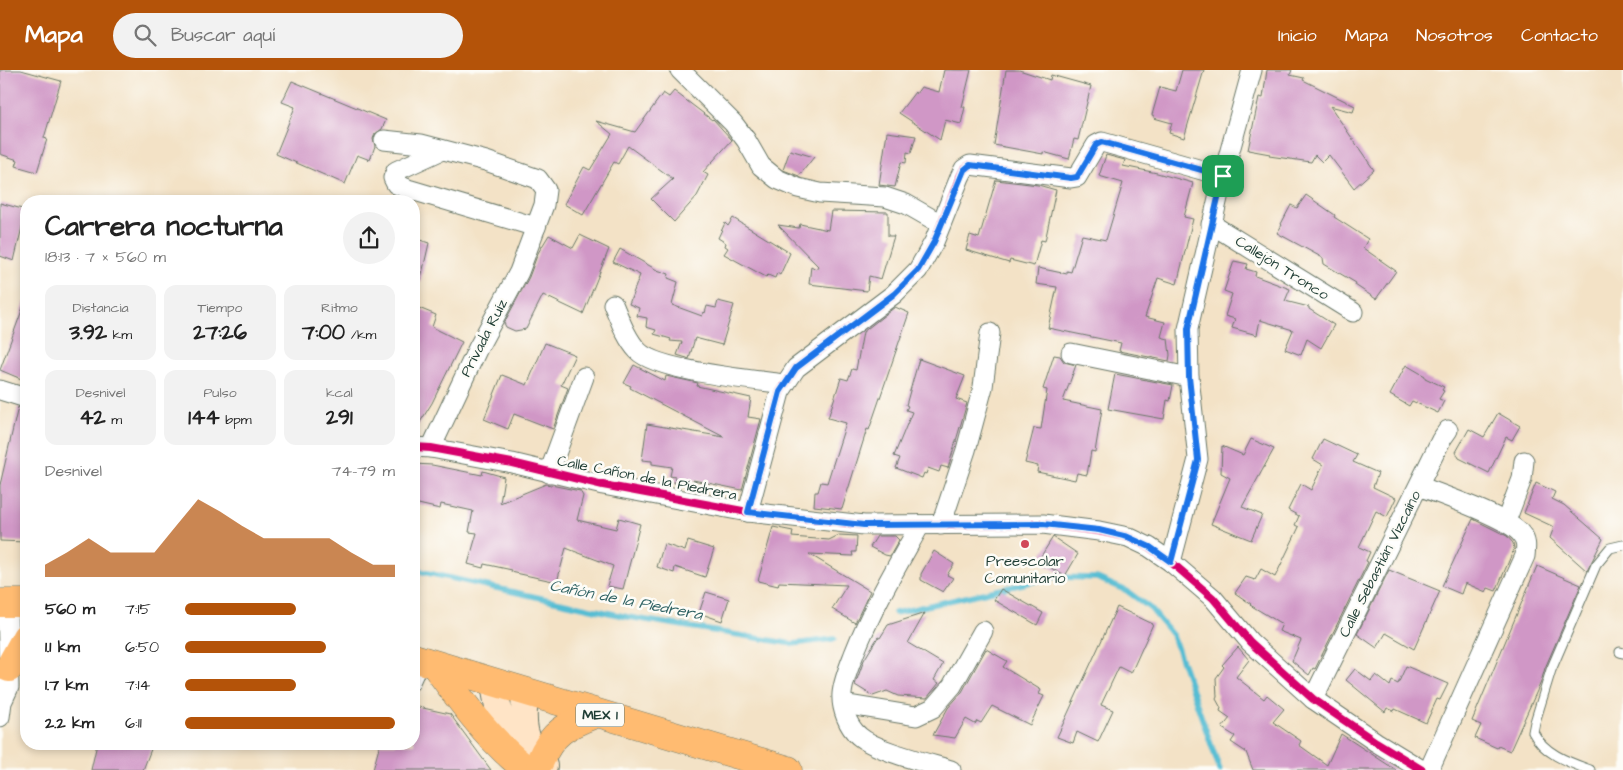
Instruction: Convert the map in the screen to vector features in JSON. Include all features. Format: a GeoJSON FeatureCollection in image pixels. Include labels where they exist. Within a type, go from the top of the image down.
{"type":"FeatureCollection","features":[{"type":"Feature","properties":{"kind":"main road"},"geometry":{"type":"LineString","coordinates":[[9,668],[20,647]]}},
{"type":"Feature","properties":{"kind":"main road"},"geometry":{"type":"LineString","coordinates":[[422,668],[458,697],[487,731],[535,767]]}},
{"type":"Feature","properties":{"kind":"main road","name":"MEX 1"},"geometry":{"type":"LineString","coordinates":[[422,668],[494,683],[788,770]]}},
{"type":"Feature","properties":{"kind":"main road"},"geometry":{"type":"LineString","coordinates":[[494,683],[497,704],[507,741],[535,767]]}},
{"type":"Feature","properties":{"kind":"main road"},"geometry":{"type":"LineString","coordinates":[[526,692],[523,711],[526,737],[535,767]]}},
{"type":"Feature","properties":{"kind":"main road"},"geometry":{"type":"LineString","coordinates":[[535,767],[554,736],[562,729],[595,714]]}},
{"type":"Feature","properties":{"kind":"street"},"geometry":{"type":"LineString","coordinates":[[680,70],[733,123],[746,140],[761,166],[777,179],[798,188],[820,193],[886,197],[906,204],[941,224]]}},
{"type":"Feature","properties":{"kind":"street"},"geometry":{"type":"LineString","coordinates":[[1171,562],[1198,460],[1189,377],[1188,329],[1211,224],[1252,70]]}},
{"type":"Feature","properties":{"kind":"street"},"geometry":{"type":"LineString","coordinates":[[384,140],[421,144],[442,150]]}},
{"type":"Feature","properties":{"kind":"street"},"geometry":{"type":"LineString","coordinates":[[748,512],[780,392],[785,384],[796,368],[894,294],[918,270],[934,242],[964,170],[970,165],[1071,178],[1077,177],[1096,145],[1102,142],[1223,176]]}},
{"type":"Feature","properties":{"kind":"street"},"geometry":{"type":"LineString","coordinates":[[442,150],[396,171],[393,178],[396,184],[536,227]]}},
{"type":"Feature","properties":{"kind":"street","name":"Privada Ruíz"},"geometry":{"type":"LineString","coordinates":[[422,447],[519,272],[544,205],[546,190],[538,179],[486,160],[442,150]]}},
{"type":"Feature","properties":{"kind":"street","name":"Callejón Tronco"},"geometry":{"type":"LineString","coordinates":[[1211,224],[1353,312]]}},
{"type":"Feature","properties":{"kind":"street"},"geometry":{"type":"LineString","coordinates":[[612,304],[628,339],[639,352],[657,362],[712,374],[785,384]]}},
{"type":"Feature","properties":{"kind":"street"},"geometry":{"type":"LineString","coordinates":[[941,525],[966,450],[983,387],[990,333]]}},
{"type":"Feature","properties":{"kind":"street"},"geometry":{"type":"LineString","coordinates":[[1072,352],[1189,377]]}},
{"type":"Feature","properties":{"kind":"street"},"geometry":{"type":"LineString","coordinates":[[549,473],[584,377]]}},
{"type":"Feature","properties":{"kind":"street"},"geometry":{"type":"LineString","coordinates":[[0,390],[20,396]]}},
{"type":"Feature","properties":{"kind":"street","name":"Calle Sebastián Vizcaíno"},"geometry":{"type":"LineString","coordinates":[[1313,699],[1418,486],[1448,430]]}},
{"type":"Feature","properties":{"kind":"street","name":"Calle Cañon de la Piedrera"},"geometry":{"type":"LineString","coordinates":[[422,447],[512,463],[603,485],[748,512],[864,525],[1043,524],[1099,530],[1128,537],[1150,547],[1171,562],[1213,598],[1250,642],[1313,699],[1401,764],[1422,770]]}},
{"type":"Feature","properties":{"kind":"street"},"geometry":{"type":"LineString","coordinates":[[1506,521],[1522,479],[1524,462]]}},
{"type":"Feature","properties":{"kind":"street"},"geometry":{"type":"LineString","coordinates":[[1418,486],[1506,521],[1522,534],[1527,543],[1525,556],[1429,770]]}},
{"type":"Feature","properties":{"kind":"street"},"geometry":{"type":"LineString","coordinates":[[920,526],[874,606],[846,676],[842,696],[850,726],[860,737],[904,756],[951,770]]}},
{"type":"Feature","properties":{"kind":"street"},"geometry":{"type":"LineString","coordinates":[[1,706],[9,687],[11,603]]}},
{"type":"Feature","properties":{"kind":"street"},"geometry":{"type":"LineString","coordinates":[[844,704],[916,716],[933,708],[952,686],[983,631]]}},
{"type":"Feature","properties":{"kind":"lane"},"geometry":{"type":"LineString","coordinates":[[1590,770],[1564,760],[1544,747],[1533,732],[1544,690],[1596,565],[1610,548],[1623,545]]}},
{"type":"Feature","properties":{"kind":"building"},"geometry":{"type":"Polygon","coordinates":[[[0,70],[21,70],[61,81],[44,138],[47,139],[37,172],[16,166],[18,160],[0,154],[0,70]]]}},
{"type":"Feature","properties":{"kind":"building"},"geometry":{"type":"Polygon","coordinates":[[[944,70],[971,70],[962,107],[965,107],[961,124],[945,120],[940,140],[899,113],[921,87],[939,92],[944,70]]]}},
{"type":"Feature","properties":{"kind":"building"},"geometry":{"type":"Polygon","coordinates":[[[1006,70],[1019,70],[1050,80],[1051,75],[1091,86],[1078,140],[1074,139],[1069,159],[1043,152],[1043,154],[994,145],[1006,70]]]}},
{"type":"Feature","properties":{"kind":"building"},"geometry":{"type":"Polygon","coordinates":[[[1182,70],[1204,70],[1184,138],[1169,133],[1172,123],[1154,118],[1152,115],[1160,87],[1176,91],[1182,70]]]}},
{"type":"Feature","properties":{"kind":"building"},"geometry":{"type":"Polygon","coordinates":[[[1267,70],[1292,70],[1290,75],[1304,78],[1303,80],[1355,106],[1353,112],[1330,106],[1374,170],[1354,188],[1329,155],[1322,162],[1315,155],[1311,162],[1269,156],[1270,154],[1248,150],[1259,97],[1263,98],[1267,70]]]}},
{"type":"Feature","properties":{"kind":"building"},"geometry":{"type":"Polygon","coordinates":[[[292,81],[386,120],[382,129],[375,134],[373,139],[375,146],[370,160],[357,155],[345,184],[276,154],[295,107],[282,102],[292,81]]]}},
{"type":"Feature","properties":{"kind":"building"},"geometry":{"type":"Polygon","coordinates":[[[674,91],[713,119],[732,140],[703,172],[708,175],[697,196],[674,222],[651,199],[673,179],[628,146],[618,164],[614,162],[583,215],[564,204],[584,167],[590,170],[612,134],[596,121],[635,132],[663,93],[669,97],[674,91]]]}},
{"type":"Feature","properties":{"kind":"building"},"geometry":{"type":"Polygon","coordinates":[[[887,132],[916,136],[911,153],[907,152],[906,163],[901,162],[895,187],[879,185],[887,132]]]}},
{"type":"Feature","properties":{"kind":"building"},"geometry":{"type":"Polygon","coordinates":[[[790,150],[814,157],[799,176],[783,170],[790,150]]]}},
{"type":"Feature","properties":{"kind":"building"},"geometry":{"type":"Polygon","coordinates":[[[1106,155],[1125,160],[1123,166],[1193,183],[1184,217],[1193,219],[1177,284],[1158,278],[1145,317],[1165,322],[1161,337],[1168,339],[1169,361],[1119,351],[1121,343],[1048,328],[1057,287],[1036,284],[1038,268],[1067,274],[1067,271],[1071,272],[1082,235],[1106,240],[1123,183],[1099,176],[1106,155]]]}},
{"type":"Feature","properties":{"kind":"building"},"geometry":{"type":"Polygon","coordinates":[[[996,180],[1038,185],[1056,190],[1045,241],[1041,240],[1034,266],[1010,260],[1009,263],[966,250],[970,235],[979,238],[996,180]]]}},
{"type":"Feature","properties":{"kind":"building"},"geometry":{"type":"Polygon","coordinates":[[[1306,195],[1335,215],[1334,217],[1368,239],[1363,248],[1396,271],[1376,299],[1355,285],[1356,283],[1324,264],[1323,258],[1277,233],[1291,205],[1297,208],[1306,195]]]}},
{"type":"Feature","properties":{"kind":"building"},"geometry":{"type":"Polygon","coordinates":[[[0,203],[20,208],[20,236],[14,261],[0,256],[0,203]]]}},
{"type":"Feature","properties":{"kind":"building"},"geometry":{"type":"Polygon","coordinates":[[[831,211],[888,212],[888,236],[894,236],[881,279],[869,276],[867,291],[809,284],[811,266],[816,269],[818,266],[778,225],[799,228],[800,224],[828,230],[831,211]]]}},
{"type":"Feature","properties":{"kind":"building"},"geometry":{"type":"Polygon","coordinates":[[[733,218],[790,253],[780,275],[777,273],[775,278],[768,275],[766,277],[724,254],[728,248],[725,246],[726,243],[718,238],[725,223],[728,226],[733,218]]]}},
{"type":"Feature","properties":{"kind":"building"},"geometry":{"type":"Polygon","coordinates":[[[549,235],[573,248],[580,235],[609,249],[583,314],[543,295],[526,329],[515,331],[506,327],[504,323],[529,277],[538,253],[549,235]]]}},
{"type":"Feature","properties":{"kind":"building"},"geometry":{"type":"Polygon","coordinates":[[[420,240],[429,243],[420,283],[420,240]]]}},
{"type":"Feature","properties":{"kind":"building"},"geometry":{"type":"Polygon","coordinates":[[[620,249],[657,270],[669,274],[668,278],[678,282],[672,305],[702,316],[707,306],[716,308],[718,301],[734,305],[722,345],[695,338],[689,359],[677,355],[682,342],[670,341],[671,339],[654,334],[656,330],[646,327],[647,318],[637,316],[639,308],[629,304],[640,275],[613,262],[620,249]]]}},
{"type":"Feature","properties":{"kind":"building"},"geometry":{"type":"Polygon","coordinates":[[[1234,261],[1248,264],[1246,269],[1256,272],[1255,276],[1290,289],[1285,301],[1309,307],[1309,309],[1334,325],[1321,348],[1307,339],[1301,355],[1285,349],[1293,330],[1260,320],[1257,335],[1232,328],[1235,319],[1225,316],[1232,294],[1224,291],[1234,261]]]}},
{"type":"Feature","properties":{"kind":"building"},"geometry":{"type":"Polygon","coordinates":[[[895,307],[909,313],[869,430],[867,429],[842,509],[814,506],[815,492],[818,492],[821,482],[827,483],[846,423],[828,418],[841,378],[848,380],[852,369],[856,370],[863,332],[895,307]]]}},
{"type":"Feature","properties":{"kind":"building"},"geometry":{"type":"Polygon","coordinates":[[[420,308],[436,315],[432,327],[462,342],[432,403],[420,422],[420,308]]]}},
{"type":"Feature","properties":{"kind":"building"},"geometry":{"type":"Polygon","coordinates":[[[20,316],[20,378],[0,370],[20,316]]]}},
{"type":"Feature","properties":{"kind":"building"},"geometry":{"type":"Polygon","coordinates":[[[545,343],[575,355],[561,385],[568,388],[553,429],[514,414],[508,429],[484,419],[502,375],[527,385],[545,343]]]}},
{"type":"Feature","properties":{"kind":"building"},"geometry":{"type":"Polygon","coordinates":[[[1054,355],[1060,356],[1064,362],[1076,365],[1063,401],[1102,409],[1095,452],[1091,451],[1087,475],[1077,473],[1075,480],[1037,472],[1038,466],[1025,463],[1034,428],[1041,429],[1047,390],[1043,389],[1054,355]]]}},
{"type":"Feature","properties":{"kind":"building"},"geometry":{"type":"Polygon","coordinates":[[[919,359],[965,376],[956,399],[967,403],[948,468],[941,466],[939,472],[928,468],[922,478],[896,468],[900,458],[894,456],[912,412],[906,410],[908,406],[906,405],[919,359]]]}},
{"type":"Feature","properties":{"kind":"building"},"geometry":{"type":"Polygon","coordinates":[[[634,365],[665,381],[666,376],[698,383],[697,386],[751,398],[748,417],[761,419],[742,490],[693,480],[692,486],[674,483],[675,477],[670,476],[672,467],[652,464],[652,461],[642,460],[647,424],[724,437],[630,388],[631,386],[624,383],[634,365]]]}},
{"type":"Feature","properties":{"kind":"building"},"geometry":{"type":"Polygon","coordinates":[[[1406,365],[1425,376],[1425,378],[1444,387],[1442,390],[1444,391],[1439,399],[1444,401],[1438,413],[1412,401],[1409,406],[1390,395],[1406,365]]]}},
{"type":"Feature","properties":{"kind":"building"},"geometry":{"type":"Polygon","coordinates":[[[1115,374],[1173,385],[1170,401],[1167,400],[1164,419],[1108,409],[1115,374]]]}},
{"type":"Feature","properties":{"kind":"building"},"geometry":{"type":"Polygon","coordinates":[[[18,407],[20,408],[20,542],[0,541],[0,485],[18,407]]]}},
{"type":"Feature","properties":{"kind":"building"},"geometry":{"type":"Polygon","coordinates":[[[1498,413],[1520,426],[1512,440],[1506,437],[1489,473],[1459,458],[1456,452],[1469,429],[1484,437],[1498,413]]]}},
{"type":"Feature","properties":{"kind":"building"},"geometry":{"type":"Polygon","coordinates":[[[1251,439],[1274,449],[1242,507],[1262,515],[1251,540],[1211,524],[1230,478],[1221,473],[1222,446],[1243,455],[1251,439]]]}},
{"type":"Feature","properties":{"kind":"building"},"geometry":{"type":"Polygon","coordinates":[[[1323,439],[1357,455],[1353,462],[1378,473],[1373,487],[1396,498],[1387,517],[1376,511],[1359,547],[1370,552],[1366,561],[1368,562],[1315,669],[1313,668],[1309,675],[1292,661],[1301,640],[1279,631],[1282,624],[1250,605],[1235,593],[1246,577],[1255,580],[1261,569],[1275,577],[1299,527],[1295,525],[1299,516],[1288,510],[1301,484],[1311,490],[1323,465],[1313,459],[1323,439]]]}},
{"type":"Feature","properties":{"kind":"building"},"geometry":{"type":"Polygon","coordinates":[[[420,464],[482,475],[483,471],[504,477],[500,503],[546,484],[580,491],[583,496],[577,520],[616,529],[619,518],[640,524],[623,589],[607,586],[613,566],[566,548],[557,582],[484,564],[483,568],[468,564],[477,533],[469,532],[473,511],[441,504],[440,509],[420,504],[420,464]]]}},
{"type":"Feature","properties":{"kind":"building"},"geometry":{"type":"Polygon","coordinates":[[[1536,483],[1555,492],[1552,499],[1564,505],[1603,539],[1587,571],[1550,538],[1554,527],[1524,513],[1536,483]]]}},
{"type":"Feature","properties":{"kind":"building"},"geometry":{"type":"Polygon","coordinates":[[[1473,519],[1507,536],[1513,543],[1514,549],[1496,591],[1488,588],[1486,592],[1465,583],[1461,594],[1442,586],[1473,519]]]}},
{"type":"Feature","properties":{"kind":"building"},"geometry":{"type":"Polygon","coordinates":[[[773,527],[793,531],[792,537],[829,540],[839,535],[857,536],[856,552],[852,552],[853,556],[809,554],[870,591],[855,623],[832,609],[847,585],[779,582],[778,586],[758,581],[773,527]]]}},
{"type":"Feature","properties":{"kind":"building"},"geometry":{"type":"Polygon","coordinates":[[[877,536],[895,536],[899,540],[890,556],[870,547],[877,536]]]}},
{"type":"Feature","properties":{"kind":"building"},"geometry":{"type":"Polygon","coordinates":[[[1053,537],[1078,554],[1065,576],[1038,561],[1053,537]]]}},
{"type":"Feature","properties":{"kind":"building"},"geometry":{"type":"Polygon","coordinates":[[[688,541],[714,549],[705,577],[675,567],[674,573],[657,567],[664,544],[685,551],[688,541]]]}},
{"type":"Feature","properties":{"kind":"building"},"geometry":{"type":"Polygon","coordinates":[[[934,551],[954,564],[947,575],[953,578],[943,592],[921,580],[921,574],[934,551]]]}},
{"type":"Feature","properties":{"kind":"building"},"geometry":{"type":"Polygon","coordinates":[[[1537,566],[1581,585],[1510,751],[1498,746],[1497,748],[1475,738],[1481,725],[1472,721],[1537,566]]]}},
{"type":"Feature","properties":{"kind":"building"},"geometry":{"type":"Polygon","coordinates":[[[1389,570],[1440,591],[1414,649],[1386,633],[1377,648],[1357,634],[1389,570]]]}},
{"type":"Feature","properties":{"kind":"building"},"geometry":{"type":"Polygon","coordinates":[[[1001,589],[1043,613],[1037,625],[994,600],[1001,589]]]}},
{"type":"Feature","properties":{"kind":"building"},"geometry":{"type":"Polygon","coordinates":[[[706,592],[729,599],[722,621],[699,613],[706,592]]]}},
{"type":"Feature","properties":{"kind":"building"},"geometry":{"type":"Polygon","coordinates":[[[1117,607],[1153,624],[1131,673],[1119,667],[1101,705],[1113,710],[1098,742],[1077,732],[1073,743],[1057,737],[1117,607]]]}},
{"type":"Feature","properties":{"kind":"building"},"geometry":{"type":"Polygon","coordinates":[[[925,613],[908,643],[943,664],[934,680],[939,683],[927,698],[898,696],[887,691],[873,696],[855,685],[864,660],[888,625],[925,613]]]}},
{"type":"Feature","properties":{"kind":"building"},"geometry":{"type":"Polygon","coordinates":[[[1238,647],[1249,660],[1236,677],[1264,699],[1267,695],[1284,709],[1273,722],[1301,741],[1299,745],[1327,765],[1341,734],[1396,770],[1253,770],[1246,752],[1231,742],[1235,736],[1222,728],[1230,718],[1220,711],[1221,708],[1216,699],[1216,678],[1224,667],[1222,665],[1238,647]]]}},
{"type":"Feature","properties":{"kind":"building"},"geometry":{"type":"Polygon","coordinates":[[[986,649],[1007,661],[1003,667],[1041,690],[1039,694],[1044,696],[1030,725],[992,706],[981,723],[977,721],[975,724],[966,719],[955,738],[933,735],[948,708],[962,692],[986,649]]]}},
{"type":"Feature","properties":{"kind":"building"},"geometry":{"type":"Polygon","coordinates":[[[1406,666],[1448,684],[1440,700],[1437,699],[1426,723],[1395,709],[1394,711],[1387,708],[1385,712],[1346,680],[1355,669],[1371,681],[1376,675],[1390,686],[1392,681],[1398,684],[1406,666]]]}},
{"type":"Feature","properties":{"kind":"building"},"geometry":{"type":"Polygon","coordinates":[[[420,707],[450,714],[491,770],[373,770],[378,750],[420,750],[420,707]]]}},
{"type":"Feature","properties":{"kind":"building"},"geometry":{"type":"Polygon","coordinates":[[[96,750],[151,750],[143,770],[91,770],[96,750]]]}},
{"type":"Feature","properties":{"kind":"waterway","name":"Cañón de la Piedrera"},"geometry":{"type":"LineString","coordinates":[[420,571],[628,617],[793,644],[834,639]]}},
{"type":"Feature","properties":{"kind":"waterway","name":"Cañón de la Piedrera"},"geometry":{"type":"LineString","coordinates":[[895,613],[1054,577],[1097,578],[1127,591],[1151,609],[1173,636],[1220,770]]}},
{"type":"Feature","properties":{"kind":"cycle path"},"geometry":{"type":"LineString","coordinates":[[748,512],[780,392],[796,368],[894,294],[918,270],[934,242],[964,169],[970,165],[1071,178],[1077,177],[1096,145],[1102,142],[1223,176]]}},
{"type":"Feature","properties":{"kind":"cycle path"},"geometry":{"type":"LineString","coordinates":[[420,447],[512,463],[603,485],[748,512],[864,525],[1043,524],[1099,531],[1128,537],[1149,547],[1171,562],[1213,598],[1250,642],[1313,699],[1376,742],[1422,770]]}},
{"type":"Feature","properties":{"kind":"place","name":"Preescolar Comunitario"},"geometry":{"type":"Point","coordinates":[1025,544]}},
{"type":"Feature","properties":{"kind":"route"},"geometry":{"type":"LineString","coordinates":[[1102,142],[1223,176],[1188,329],[1189,377],[1198,460],[1171,562],[1150,547],[1128,537],[1099,530],[1043,524],[864,525],[748,512],[780,392],[796,368],[894,294],[918,270],[934,242],[960,176],[970,165],[1071,178],[1077,177],[1096,145],[1102,142]]}}]}
